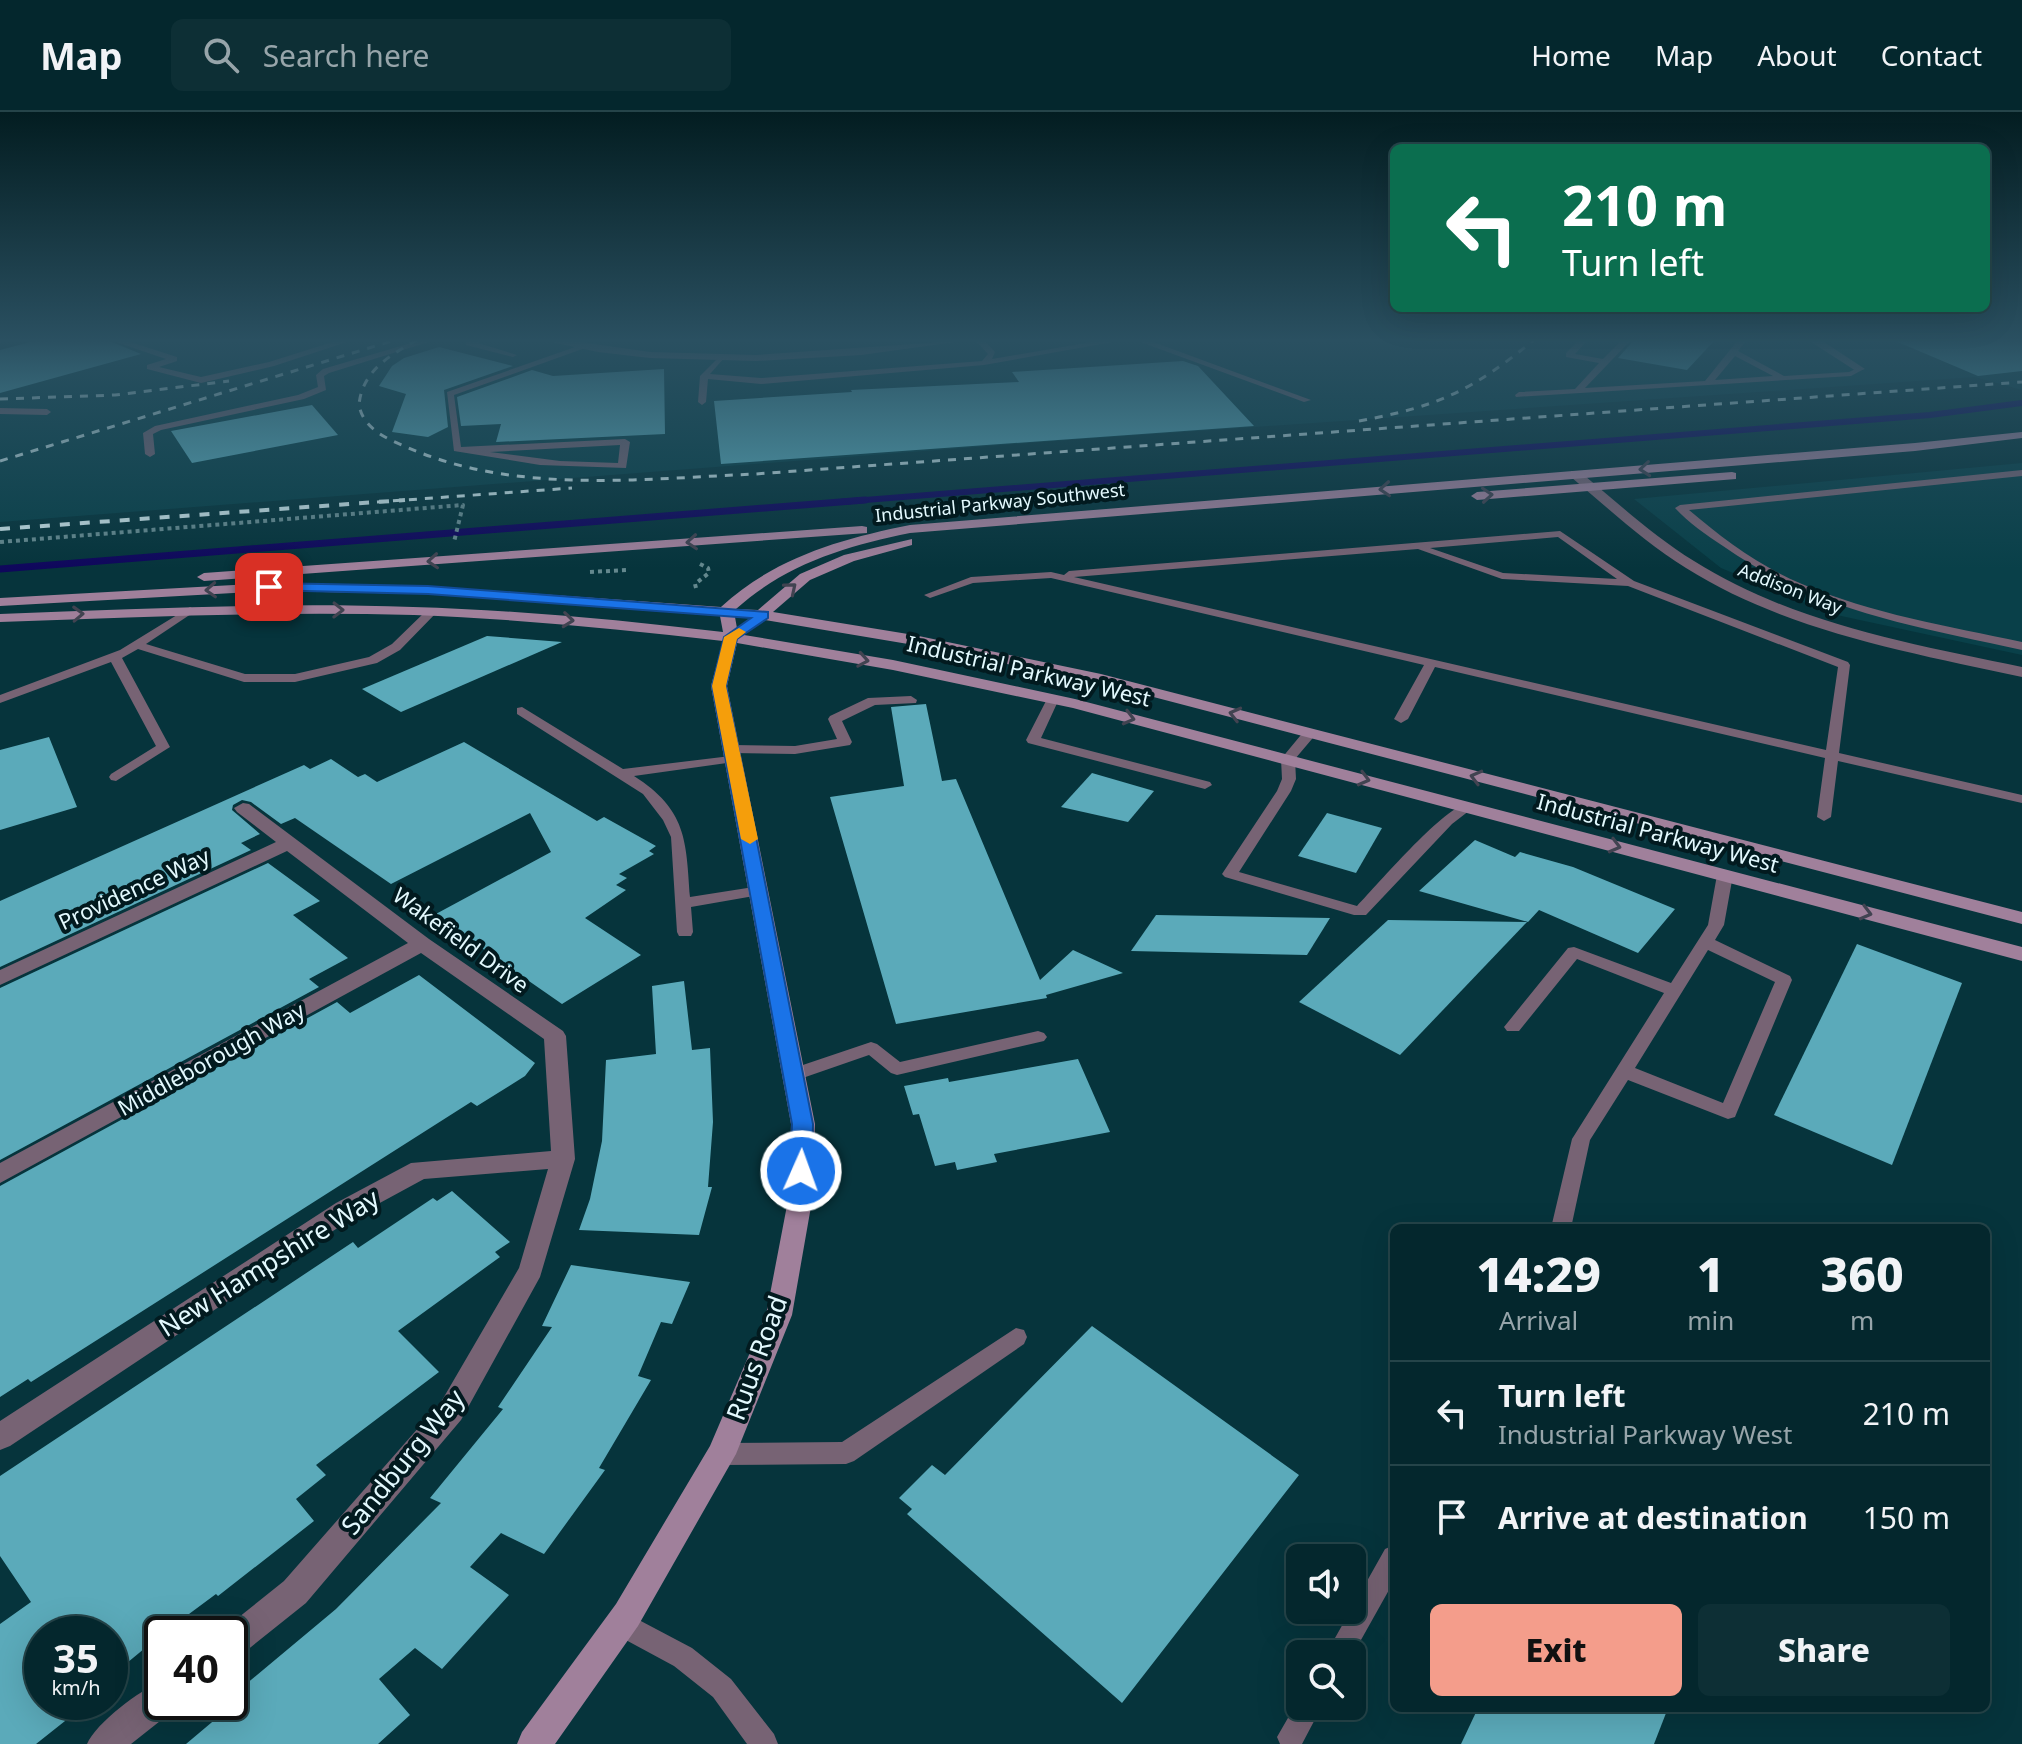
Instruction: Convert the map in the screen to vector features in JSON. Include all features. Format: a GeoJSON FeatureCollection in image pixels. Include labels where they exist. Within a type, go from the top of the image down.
{"type":"FeatureCollection","features":[{"type":"Feature","properties":{"kind":"main road","name":"Industrial Parkway Southwest"},"geometry":{"type":"LineString","coordinates":[[726,610],[741,595],[782,568],[857,539],[910,529],[1915,447],[2022,435]]}},
{"type":"Feature","properties":{"kind":"main road","name":"Industrial Parkway Southwest"},"geometry":{"type":"LineString","coordinates":[[731,637],[764,615],[805,577],[849,558],[906,542],[1275,509],[1592,488],[2022,448]]}},
{"type":"Feature","properties":{"kind":"main road"},"geometry":{"type":"LineString","coordinates":[[0,592],[854,530],[910,529]]}},
{"type":"Feature","properties":{"kind":"main road","name":"Industrial Parkway West"},"geometry":{"type":"LineString","coordinates":[[0,602],[269,587],[428,590],[764,615],[914,640],[1048,668],[2022,918]]}},
{"type":"Feature","properties":{"kind":"main road","name":"Industrial Parkway West"},"geometry":{"type":"LineString","coordinates":[[0,618],[190,610],[431,612],[558,618],[731,637],[893,665],[1053,699],[2022,954]]}},
{"type":"Feature","properties":{"kind":"main road"},"geometry":{"type":"LineString","coordinates":[[726,610],[731,637]]}},
{"type":"Feature","properties":{"kind":"main road","name":"Ruus Road"},"geometry":{"type":"LineString","coordinates":[[534,1744],[620,1623],[721,1454],[779,1315],[801,1195],[803,1124],[719,686],[731,637]]}},
{"type":"Feature","properties":{"kind":"street","name":"Addison Way"},"geometry":{"type":"LineString","coordinates":[[1575,474],[1664,547],[1705,574],[1760,601],[1842,629],[2022,672]]}},
{"type":"Feature","properties":{"kind":"street","name":"Wakefield Drive"},"geometry":{"type":"LineString","coordinates":[[243,808],[422,944],[555,1036],[563,1159]]}},
{"type":"Feature","properties":{"kind":"street","name":"Providence Way"},"geometry":{"type":"LineString","coordinates":[[0,978],[289,843]]}},
{"type":"Feature","properties":{"kind":"street","name":"Middleborough Way"},"geometry":{"type":"LineString","coordinates":[[0,1174],[422,944]]}},
{"type":"Feature","properties":{"kind":"street","name":"New Hampshire Way"},"geometry":{"type":"LineString","coordinates":[[0,1437],[345,1210],[420,1170],[563,1159]]}},
{"type":"Feature","properties":{"kind":"street","name":"Sandburg Way"},"geometry":{"type":"LineString","coordinates":[[248,1630],[295,1592],[451,1411],[531,1270],[563,1159]]}},
{"type":"Feature","properties":{"kind":"street"},"geometry":{"type":"LineString","coordinates":[[104,1744],[144,1712]]}},
{"type":"Feature","properties":{"kind":"lane"},"geometry":{"type":"LineString","coordinates":[[150,454],[148,433],[213,416]]}},
{"type":"Feature","properties":{"kind":"lane"},"geometry":{"type":"LineString","coordinates":[[453,416],[457,449],[508,460],[568,466],[623,466],[625,442],[467,451]]}},
{"type":"Feature","properties":{"kind":"lane"},"geometry":{"type":"LineString","coordinates":[[2022,473],[1680,508],[1699,526],[1795,585],[1895,618],[2022,646]]}},
{"type":"Feature","properties":{"kind":"lane"},"geometry":{"type":"LineString","coordinates":[[930,595],[971,580],[1560,534],[1630,583],[1844,665],[1824,817]]}},
{"type":"Feature","properties":{"kind":"lane"},"geometry":{"type":"LineString","coordinates":[[1414,546],[1502,576],[1630,583]]}},
{"type":"Feature","properties":{"kind":"lane"},"geometry":{"type":"LineString","coordinates":[[1051,575],[2022,799]]}},
{"type":"Feature","properties":{"kind":"lane"},"geometry":{"type":"LineString","coordinates":[[0,699],[115,657],[190,610]]}},
{"type":"Feature","properties":{"kind":"lane"},"geometry":{"type":"LineString","coordinates":[[137,645],[244,678],[295,678],[373,660],[396,647],[431,612]]}},
{"type":"Feature","properties":{"kind":"lane"},"geometry":{"type":"LineString","coordinates":[[115,657],[163,747],[116,777]]}},
{"type":"Feature","properties":{"kind":"lane"},"geometry":{"type":"LineString","coordinates":[[1401,719],[1431,663]]}},
{"type":"Feature","properties":{"kind":"lane"},"geometry":{"type":"LineString","coordinates":[[1053,699],[1033,740],[1205,785]]}},
{"type":"Feature","properties":{"kind":"lane"},"geometry":{"type":"LineString","coordinates":[[620,774],[733,754],[795,750],[845,742],[835,719],[873,701],[911,700]]}},
{"type":"Feature","properties":{"kind":"lane"},"geometry":{"type":"LineString","coordinates":[[522,711],[648,791],[670,819],[678,837],[685,932]]}},
{"type":"Feature","properties":{"kind":"lane"},"geometry":{"type":"LineString","coordinates":[[1310,733],[1288,759],[1289,779],[1284,791],[1230,874],[1360,912],[1447,821],[1467,807]]}},
{"type":"Feature","properties":{"kind":"lane"},"geometry":{"type":"LineString","coordinates":[[1562,1224],[1581,1139],[1716,925],[1725,875]]}},
{"type":"Feature","properties":{"kind":"lane"},"geometry":{"type":"LineString","coordinates":[[683,903],[760,891]]}},
{"type":"Feature","properties":{"kind":"lane"},"geometry":{"type":"LineString","coordinates":[[1624,1071],[1728,1112],[1784,980],[1705,942]]}},
{"type":"Feature","properties":{"kind":"lane"},"geometry":{"type":"LineString","coordinates":[[1513,1027],[1574,952],[1674,991]]}},
{"type":"Feature","properties":{"kind":"lane"},"geometry":{"type":"LineString","coordinates":[[794,1075],[871,1048],[897,1069],[1038,1037]]}},
{"type":"Feature","properties":{"kind":"lane"},"geometry":{"type":"LineString","coordinates":[[721,1454],[846,1453],[1016,1337]]}},
{"type":"Feature","properties":{"kind":"lane"},"geometry":{"type":"LineString","coordinates":[[1347,1640],[1390,1564]]}},
{"type":"Feature","properties":{"kind":"lane"},"geometry":{"type":"LineString","coordinates":[[620,1623],[683,1657],[722,1688],[764,1744]]}},
{"type":"Feature","properties":{"kind":"lane"},"geometry":{"type":"LineString","coordinates":[[1291,1737],[1301,1720]]}},
{"type":"Feature","properties":{"kind":"path"},"geometry":{"type":"LineString","coordinates":[[0,542],[463,505],[451,552]]}},
{"type":"Feature","properties":{"kind":"shaded area"},"geometry":{"type":"Polygon","coordinates":[[[0,416],[1411,416],[1054,441],[0,522],[0,416]]]}},
{"type":"Feature","properties":{"kind":"shaded area"},"geometry":{"type":"Polygon","coordinates":[[[2022,463],[2022,655],[1832,614],[1721,568],[1634,499],[2022,463]]]}},
{"type":"Feature","properties":{"kind":"building"},"geometry":{"type":"Polygon","coordinates":[[[251,416],[322,416],[338,435],[192,463],[171,431],[251,416]]]}},
{"type":"Feature","properties":{"kind":"building"},"geometry":{"type":"Polygon","coordinates":[[[398,416],[447,416],[448,427],[428,437],[392,432],[398,416]]]}},
{"type":"Feature","properties":{"kind":"building"},"geometry":{"type":"Polygon","coordinates":[[[460,416],[665,416],[665,434],[496,442],[501,424],[461,426],[460,416]]]}},
{"type":"Feature","properties":{"kind":"building"},"geometry":{"type":"Polygon","coordinates":[[[716,416],[1245,416],[1254,426],[721,464],[716,416]]]}},
{"type":"Feature","properties":{"kind":"building"},"geometry":{"type":"Polygon","coordinates":[[[487,636],[562,642],[401,712],[362,689],[487,636]]]}},
{"type":"Feature","properties":{"kind":"building"},"geometry":{"type":"Polygon","coordinates":[[[926,704],[942,781],[956,779],[1040,980],[1073,950],[1123,973],[1046,995],[1047,998],[896,1024],[830,797],[904,786],[891,707],[926,704]]]}},
{"type":"Feature","properties":{"kind":"building"},"geometry":{"type":"Polygon","coordinates":[[[49,737],[77,807],[0,830],[0,750],[49,737]]]}},
{"type":"Feature","properties":{"kind":"building"},"geometry":{"type":"Polygon","coordinates":[[[464,742],[597,821],[604,817],[656,846],[649,851],[654,854],[619,874],[627,878],[616,885],[626,890],[585,918],[641,955],[562,1004],[434,915],[551,852],[530,813],[391,884],[295,818],[281,824],[251,802],[242,800],[233,805],[232,810],[260,834],[241,843],[251,850],[0,967],[0,901],[304,765],[310,769],[331,759],[358,777],[365,774],[377,782],[464,742]]]}},
{"type":"Feature","properties":{"kind":"building"},"geometry":{"type":"Polygon","coordinates":[[[1092,773],[1154,791],[1128,822],[1061,807],[1092,773]]]}},
{"type":"Feature","properties":{"kind":"building"},"geometry":{"type":"Polygon","coordinates":[[[1327,813],[1382,828],[1356,873],[1298,856],[1327,813]]]}},
{"type":"Feature","properties":{"kind":"building"},"geometry":{"type":"Polygon","coordinates":[[[1475,840],[1515,857],[1520,852],[1573,867],[1675,909],[1638,953],[1539,910],[1528,922],[1419,891],[1475,840]]]}},
{"type":"Feature","properties":{"kind":"building"},"geometry":{"type":"Polygon","coordinates":[[[268,863],[320,901],[293,915],[348,958],[309,979],[319,987],[0,1160],[0,988],[268,863]]]}},
{"type":"Feature","properties":{"kind":"building"},"geometry":{"type":"Polygon","coordinates":[[[1156,915],[1330,918],[1307,955],[1131,951],[1156,915]]]}},
{"type":"Feature","properties":{"kind":"building"},"geometry":{"type":"Polygon","coordinates":[[[1388,920],[1527,922],[1400,1055],[1299,1002],[1388,920]]]}},
{"type":"Feature","properties":{"kind":"building"},"geometry":{"type":"Polygon","coordinates":[[[1857,944],[1962,983],[1892,1165],[1774,1115],[1857,944]]]}},
{"type":"Feature","properties":{"kind":"building"},"geometry":{"type":"Polygon","coordinates":[[[419,975],[535,1063],[525,1076],[477,1106],[471,1102],[31,1382],[28,1379],[0,1397],[0,1186],[337,1002],[350,1013],[419,975]]]}},
{"type":"Feature","properties":{"kind":"building"},"geometry":{"type":"Polygon","coordinates":[[[684,981],[692,1050],[710,1048],[713,1122],[708,1187],[712,1187],[699,1235],[579,1230],[590,1199],[602,1141],[606,1060],[656,1054],[652,986],[684,981]]]}},
{"type":"Feature","properties":{"kind":"building"},"geometry":{"type":"Polygon","coordinates":[[[1078,1059],[1110,1132],[994,1154],[997,1162],[957,1170],[955,1162],[935,1166],[919,1114],[913,1115],[904,1086],[948,1078],[949,1082],[1078,1059]]]}},
{"type":"Feature","properties":{"kind":"building"},"geometry":{"type":"Polygon","coordinates":[[[452,1191],[510,1242],[495,1252],[500,1257],[398,1331],[439,1372],[316,1465],[326,1475],[296,1499],[314,1521],[218,1596],[216,1594],[186,1616],[144,1616],[144,1649],[128,1662],[128,1616],[24,1616],[24,1720],[66,1720],[36,1744],[0,1744],[0,1624],[31,1602],[0,1556],[0,1476],[353,1242],[358,1248],[433,1198],[437,1201],[452,1191]]]}},
{"type":"Feature","properties":{"kind":"building"},"geometry":{"type":"Polygon","coordinates":[[[571,1265],[690,1282],[672,1324],[661,1322],[638,1376],[651,1380],[599,1468],[605,1470],[544,1554],[501,1533],[470,1567],[509,1595],[442,1669],[415,1648],[379,1679],[410,1715],[378,1744],[186,1744],[214,1720],[248,1720],[248,1682],[336,1609],[441,1503],[430,1498],[503,1409],[498,1407],[552,1327],[542,1326],[571,1265]]]}},
{"type":"Feature","properties":{"kind":"building"},"geometry":{"type":"Polygon","coordinates":[[[1092,1326],[1299,1475],[1122,1703],[907,1514],[912,1509],[899,1498],[932,1465],[945,1475],[1092,1326]]]}},
{"type":"Feature","properties":{"kind":"building"},"geometry":{"type":"Polygon","coordinates":[[[1476,1712],[1666,1712],[1654,1744],[1461,1744],[1476,1712]]]}},
{"type":"Feature","properties":{"kind":"waterway"},"geometry":{"type":"LineString","coordinates":[[840,502],[1915,416]]}},
{"type":"Feature","properties":{"kind":"waterway"},"geometry":{"type":"LineString","coordinates":[[0,569],[865,500]]}},
{"type":"Feature","properties":{"kind":"railway"},"geometry":{"type":"LineString","coordinates":[[0,461],[146,416]]}},
{"type":"Feature","properties":{"kind":"railway"},"geometry":{"type":"LineString","coordinates":[[363,416],[381,435],[444,461],[487,471],[576,480],[755,474],[1552,416]]}},
{"type":"Feature","properties":{"kind":"railway"},"geometry":{"type":"LineString","coordinates":[[1359,421],[1382,416]]}},
{"type":"Feature","properties":{"kind":"railway"},"geometry":{"type":"LineString","coordinates":[[377,502],[572,488]]}},
{"type":"Feature","properties":{"kind":"railway"},"geometry":{"type":"LineString","coordinates":[[0,529],[405,500]]}},
{"type":"Feature","properties":{"kind":"slow traffic"},"geometry":{"type":"LineString","coordinates":[[739,632],[731,637],[719,686],[750,839]]}},
{"type":"Feature","properties":{"kind":"route"},"geometry":{"type":"LineString","coordinates":[[269,587],[428,590],[764,615],[731,637],[719,686],[803,1124],[801,1171]]}}]}
